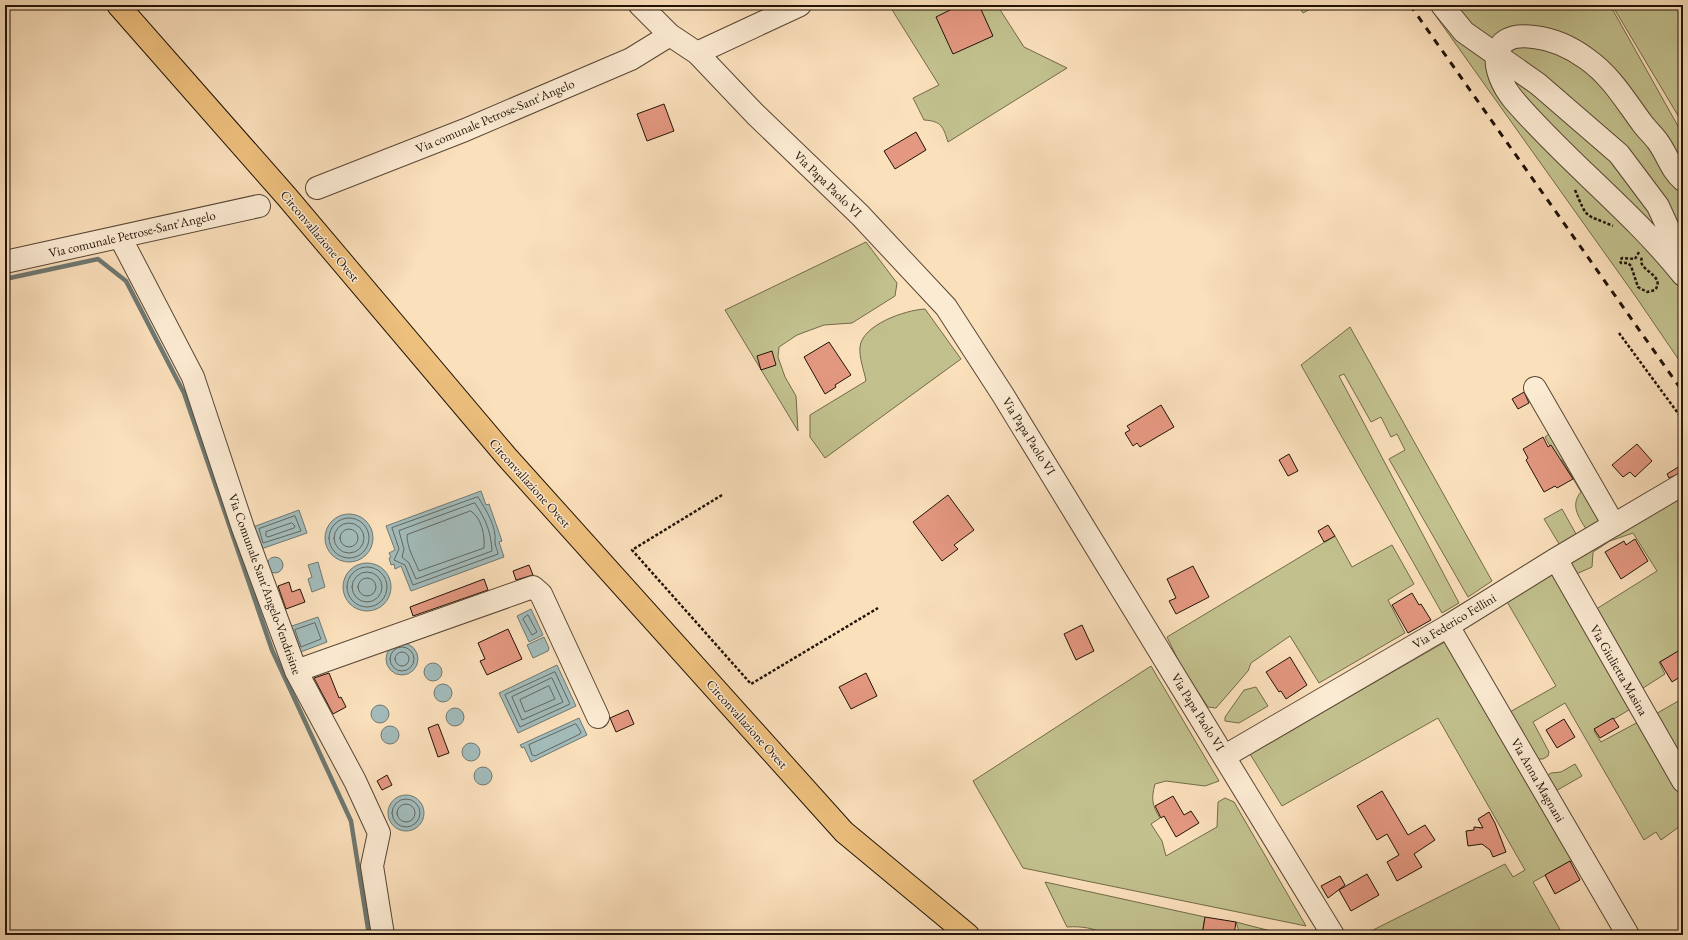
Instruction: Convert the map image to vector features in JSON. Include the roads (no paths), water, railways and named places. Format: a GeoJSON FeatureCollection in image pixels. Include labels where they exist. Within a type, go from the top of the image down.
{"type":"FeatureCollection","features":[{"type":"Feature","properties":{"kind":"main road","name":"Circonvallazione Ovest"},"geometry":{"type":"LineString","coordinates":[[118,5],[287,197],[506,456],[844,832],[968,935]]}},
{"type":"Feature","properties":{"kind":"street","name":"Via Papa Paolo VI"},"geometry":{"type":"LineString","coordinates":[[640,5],[670,35],[697,53],[755,114],[860,215],[946,307],[1003,394],[1333,935]]}},
{"type":"Feature","properties":{"kind":"street"},"geometry":{"type":"LineString","coordinates":[[697,53],[800,5]]}},
{"type":"Feature","properties":{"kind":"street"},"geometry":{"type":"LineString","coordinates":[[1442,5],[1464,32],[1496,56],[1538,84],[1619,154],[1658,206],[1683,261]]}},
{"type":"Feature","properties":{"kind":"street","name":"Via comunale Petrose-Sant'Angelo"},"geometry":{"type":"LineString","coordinates":[[317,188],[465,130],[631,59],[670,35]]}},
{"type":"Feature","properties":{"kind":"street"},"geometry":{"type":"LineString","coordinates":[[1683,180],[1675,171],[1658,141],[1641,122],[1620,91],[1602,71],[1586,58],[1556,42],[1528,36],[1514,38],[1499,48],[1496,56],[1497,72],[1506,90],[1513,99],[1578,168],[1645,231],[1683,275]]}},
{"type":"Feature","properties":{"kind":"street","name":"Via comunale Petrose-Sant'Angelo"},"geometry":{"type":"LineString","coordinates":[[5,262],[259,206]]}},
{"type":"Feature","properties":{"kind":"street","name":"Via Comunale Sant'Angelo-Vendrisine"},"geometry":{"type":"LineString","coordinates":[[120,237],[194,377],[243,528],[296,671],[355,781],[379,833],[372,866],[383,935]]}},
{"type":"Feature","properties":{"kind":"street"},"geometry":{"type":"LineString","coordinates":[[1535,388],[1614,525]]}},
{"type":"Feature","properties":{"kind":"street","name":"Via Federico Fellini"},"geometry":{"type":"LineString","coordinates":[[1225,756],[1448,626],[1556,559],[1683,484]]}},
{"type":"Feature","properties":{"kind":"street","name":"Via Giulietta Masina"},"geometry":{"type":"LineString","coordinates":[[1556,559],[1683,781]]}},
{"type":"Feature","properties":{"kind":"street"},"geometry":{"type":"LineString","coordinates":[[296,671],[533,587],[541,594],[598,717]]}},
{"type":"Feature","properties":{"kind":"street","name":"Via Anna Magnani"},"geometry":{"type":"LineString","coordinates":[[1448,626],[1628,935]]}},
{"type":"Feature","properties":{"kind":"water"},"geometry":{"type":"Polygon","coordinates":[[[481,491],[486,505],[489,504],[502,541],[499,542],[504,557],[411,591],[401,566],[395,569],[394,564],[391,565],[389,558],[391,557],[389,553],[395,550],[386,526],[481,491]]]}},
{"type":"Feature","properties":{"kind":"water"},"geometry":{"type":"Polygon","coordinates":[[[299,510],[307,533],[261,549],[253,527],[299,510]]]}},
{"type":"Feature","properties":{"kind":"water"},"geometry":{"type":"Polygon","coordinates":[[[344,514],[354,514],[366,521],[373,533],[373,543],[366,555],[354,562],[344,562],[336,558],[329,551],[325,543],[325,533],[329,525],[336,518],[344,514]]]}},
{"type":"Feature","properties":{"kind":"water"},"geometry":{"type":"Polygon","coordinates":[[[275,557],[281,559],[283,565],[281,571],[275,573],[269,571],[267,565],[269,559],[275,557]]]}},
{"type":"Feature","properties":{"kind":"water"},"geometry":{"type":"Polygon","coordinates":[[[318,562],[325,587],[312,592],[308,579],[312,577],[308,565],[318,562]]]}},
{"type":"Feature","properties":{"kind":"water"},"geometry":{"type":"Polygon","coordinates":[[[362,563],[372,563],[384,570],[391,582],[391,592],[384,604],[372,611],[362,611],[354,607],[347,600],[343,592],[343,582],[347,574],[354,567],[362,563]]]}},
{"type":"Feature","properties":{"kind":"water"},"geometry":{"type":"Polygon","coordinates":[[[531,609],[543,635],[529,642],[517,616],[531,609]]]}},
{"type":"Feature","properties":{"kind":"water"},"geometry":{"type":"Polygon","coordinates":[[[318,617],[327,642],[298,653],[289,627],[318,617]]]}},
{"type":"Feature","properties":{"kind":"water"},"geometry":{"type":"Polygon","coordinates":[[[544,637],[549,648],[548,651],[533,658],[527,645],[544,637]]]}},
{"type":"Feature","properties":{"kind":"water"},"geometry":{"type":"Polygon","coordinates":[[[399,643],[405,643],[415,650],[418,659],[417,665],[411,672],[405,675],[399,675],[389,668],[386,662],[386,656],[393,646],[399,643]]]}},
{"type":"Feature","properties":{"kind":"water"},"geometry":{"type":"Polygon","coordinates":[[[433,663],[439,666],[442,672],[439,678],[433,681],[427,678],[424,672],[427,666],[433,663]]]}},
{"type":"Feature","properties":{"kind":"water"},"geometry":{"type":"Polygon","coordinates":[[[557,665],[576,706],[518,733],[499,693],[557,665]]]}},
{"type":"Feature","properties":{"kind":"water"},"geometry":{"type":"Polygon","coordinates":[[[443,684],[449,687],[452,693],[449,699],[443,702],[437,699],[434,693],[437,687],[443,684]]]}},
{"type":"Feature","properties":{"kind":"water"},"geometry":{"type":"Polygon","coordinates":[[[376,705],[384,705],[389,710],[387,721],[384,723],[376,723],[371,718],[371,710],[376,705]]]}},
{"type":"Feature","properties":{"kind":"water"},"geometry":{"type":"Polygon","coordinates":[[[455,708],[461,711],[464,717],[461,723],[455,726],[449,723],[446,717],[449,711],[455,708]]]}},
{"type":"Feature","properties":{"kind":"water"},"geometry":{"type":"Polygon","coordinates":[[[579,718],[587,735],[531,762],[524,747],[522,748],[520,745],[579,718]]]}},
{"type":"Feature","properties":{"kind":"water"},"geometry":{"type":"Polygon","coordinates":[[[386,726],[394,726],[399,731],[397,742],[394,744],[386,744],[381,739],[381,731],[386,726]]]}},
{"type":"Feature","properties":{"kind":"water"},"geometry":{"type":"Polygon","coordinates":[[[471,743],[477,746],[480,752],[477,758],[471,761],[465,758],[462,752],[465,746],[471,743]]]}},
{"type":"Feature","properties":{"kind":"water"},"geometry":{"type":"Polygon","coordinates":[[[479,767],[487,767],[492,772],[490,783],[487,785],[479,785],[474,780],[474,772],[479,767]]]}},
{"type":"Feature","properties":{"kind":"water"},"geometry":{"type":"Polygon","coordinates":[[[406,795],[419,800],[424,813],[419,826],[406,831],[393,826],[388,813],[393,800],[406,795]]]}},
{"type":"Feature","properties":{"kind":"waterway"},"geometry":{"type":"LineString","coordinates":[[5,279],[98,259],[126,281],[184,393],[272,650],[351,821],[369,935]]}},
{"type":"Feature","properties":{"kind":"railway"},"geometry":{"type":"LineString","coordinates":[[1410,5],[1683,392]]}}]}
